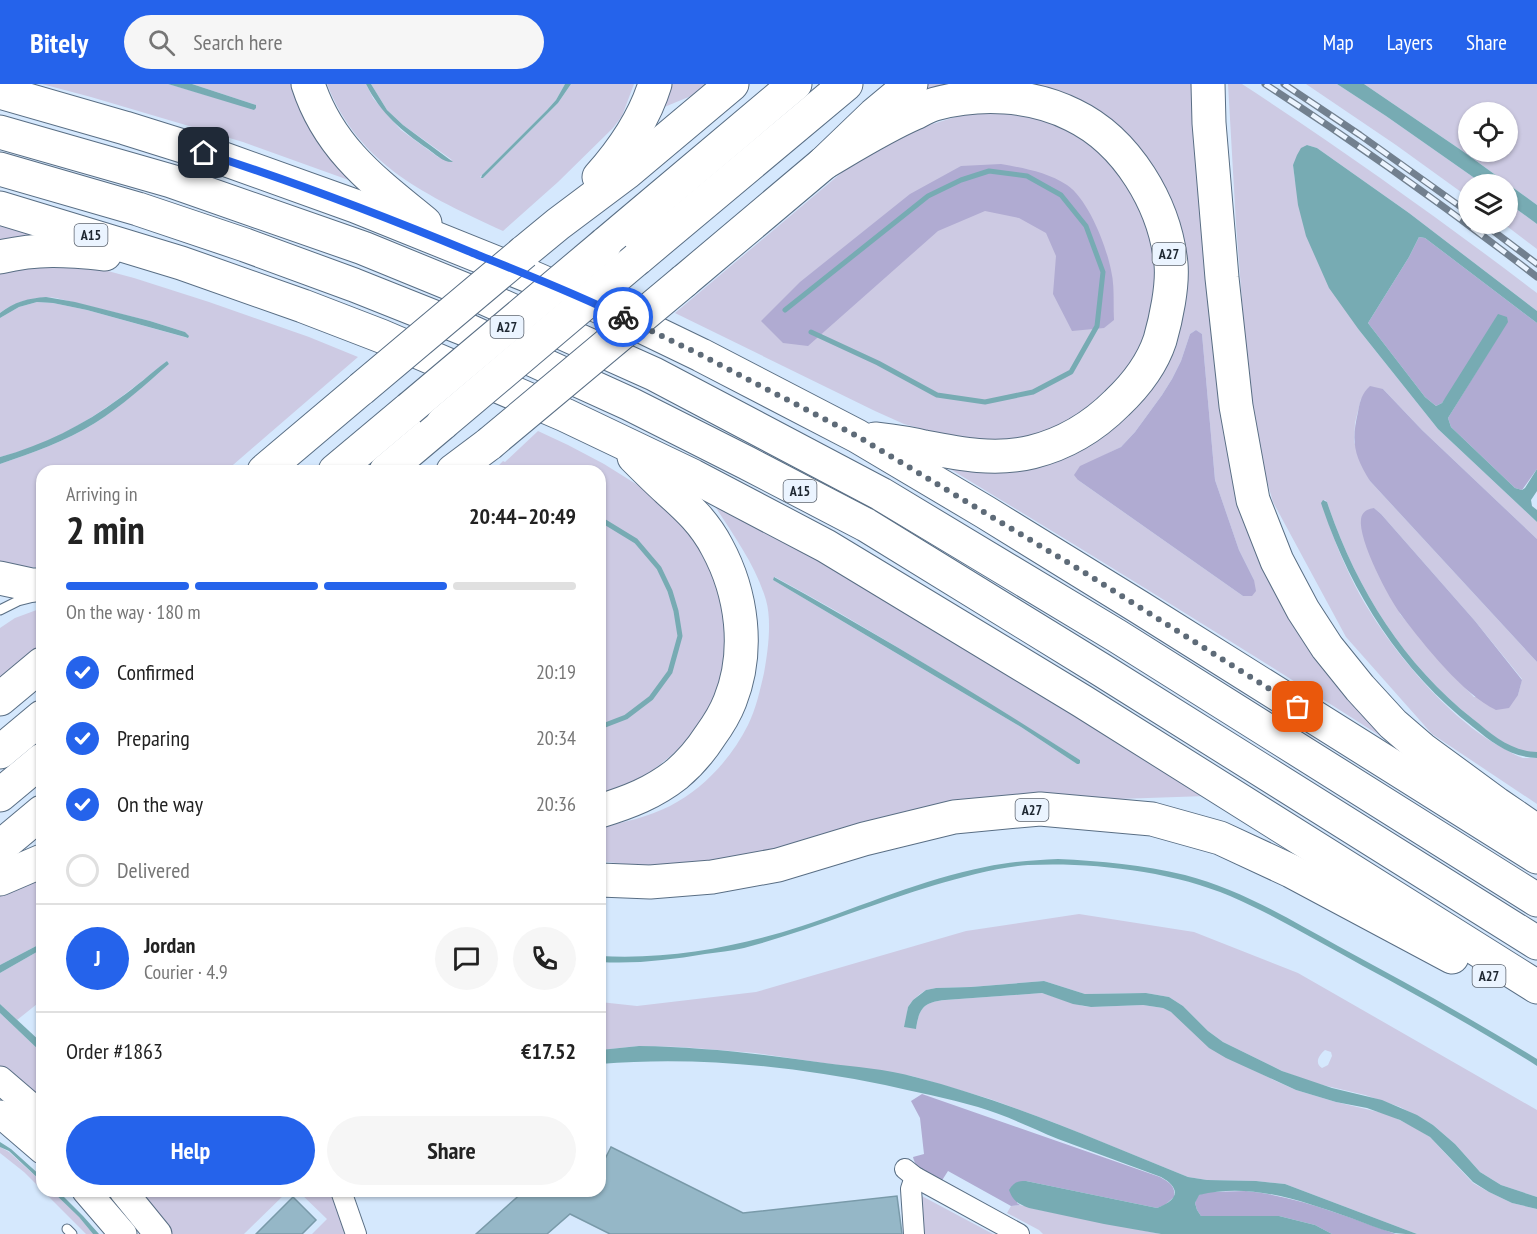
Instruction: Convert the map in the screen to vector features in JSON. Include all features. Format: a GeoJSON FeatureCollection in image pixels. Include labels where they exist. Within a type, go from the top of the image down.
{"type":"FeatureCollection","features":[{"type":"Feature","properties":{"kind":"highway"},"geometry":{"type":"LineString","coordinates":[[308,84],[319,112],[332,135],[349,157],[450,243]]}},
{"type":"Feature","properties":{"kind":"highway"},"geometry":{"type":"LineString","coordinates":[[558,224],[640,129],[655,84]]}},
{"type":"Feature","properties":{"kind":"highway"},"geometry":{"type":"LineString","coordinates":[[271,465],[558,224],[626,173],[687,116],[732,84]]}},
{"type":"Feature","properties":{"kind":"highway","name":"A27"},"geometry":{"type":"LineString","coordinates":[[342,465],[795,84]]}},
{"type":"Feature","properties":{"kind":"highway","name":"A27"},"geometry":{"type":"LineString","coordinates":[[393,465],[846,84]]}},
{"type":"Feature","properties":{"kind":"highway","name":"A27"},"geometry":{"type":"LineString","coordinates":[[462,465],[478,455],[824,163],[874,115],[911,84]]}},
{"type":"Feature","properties":{"kind":"highway"},"geometry":{"type":"LineString","coordinates":[[1208,84],[1214,189],[1236,406],[1253,500],[1277,561],[1327,647],[1393,724],[1422,749],[1537,831]]}},
{"type":"Feature","properties":{"kind":"highway"},"geometry":{"type":"LineString","coordinates":[[0,92],[224,159],[355,206],[450,243],[614,313],[701,355],[857,436],[985,512],[1537,857]]}},
{"type":"Feature","properties":{"kind":"highway","name":"A27"},"geometry":{"type":"LineString","coordinates":[[824,163],[884,127],[934,104],[981,96],[1020,98],[1045,105],[1072,114],[1095,128],[1138,172],[1164,230],[1171,265],[1168,300],[1159,341],[1147,366],[1132,388],[1109,411],[1087,428],[1060,442],[1032,452],[1002,456],[976,456],[857,436]]}},
{"type":"Feature","properties":{"kind":"highway","name":"A15"},"geometry":{"type":"LineString","coordinates":[[0,132],[171,181],[363,248],[473,293],[654,374],[891,500],[1117,636],[1537,900]]}},
{"type":"Feature","properties":{"kind":"highway","name":"A15"},"geometry":{"type":"LineString","coordinates":[[0,169],[138,208],[354,285],[478,335],[630,404],[715,446],[876,531],[1537,943]]}},
{"type":"Feature","properties":{"kind":"highway","name":"A15"},"geometry":{"type":"LineString","coordinates":[[0,208],[181,262],[381,336],[565,415],[693,476],[826,546],[1082,701],[1537,987]]}},
{"type":"Feature","properties":{"kind":"highway"},"geometry":{"type":"LineString","coordinates":[[0,257],[20,252],[62,250],[181,262]]}},
{"type":"Feature","properties":{"kind":"highway","name":"A15"},"geometry":{"type":"LineString","coordinates":[[606,809],[631,801],[666,782],[688,764],[704,746],[719,724],[736,685],[741,636],[739,607],[734,584],[717,545],[688,507],[613,438]]}},
{"type":"Feature","properties":{"kind":"highway"},"geometry":{"type":"LineString","coordinates":[[0,578],[36,584]]}},
{"type":"Feature","properties":{"kind":"highway"},"geometry":{"type":"LineString","coordinates":[[0,699],[36,669]]}},
{"type":"Feature","properties":{"kind":"highway"},"geometry":{"type":"LineString","coordinates":[[0,752],[36,722]]}},
{"type":"Feature","properties":{"kind":"highway"},"geometry":{"type":"LineString","coordinates":[[0,795],[36,765]]}},
{"type":"Feature","properties":{"kind":"highway","name":"A27"},"geometry":{"type":"LineString","coordinates":[[606,879],[650,882],[712,877],[778,865],[864,838],[954,817],[1040,809],[1152,819],[1220,838],[1291,871],[1442,952],[1537,999]]}},
{"type":"Feature","properties":{"kind":"highway"},"geometry":{"type":"LineString","coordinates":[[0,847],[36,817]]}},
{"type":"Feature","properties":{"kind":"highway"},"geometry":{"type":"LineString","coordinates":[[0,879],[36,864]]}},
{"type":"Feature","properties":{"kind":"main road"},"geometry":{"type":"LineString","coordinates":[[0,1080],[36,1106]]}},
{"type":"Feature","properties":{"kind":"main road"},"geometry":{"type":"LineString","coordinates":[[0,1114],[36,1145]]}},
{"type":"Feature","properties":{"kind":"main road"},"geometry":{"type":"LineString","coordinates":[[91,1197],[123,1234]]}},
{"type":"Feature","properties":{"kind":"main road"},"geometry":{"type":"LineString","coordinates":[[128,1197],[151,1225]]}},
{"type":"Feature","properties":{"kind":"street"},"geometry":{"type":"LineString","coordinates":[[914,1234],[910,1173],[1019,1234]]}},
{"type":"Feature","properties":{"kind":"street"},"geometry":{"type":"LineString","coordinates":[[343,1197],[356,1234]]}},
{"type":"Feature","properties":{"kind":"lane"},"geometry":{"type":"LineString","coordinates":[[0,610],[18,601],[36,596]]}},
{"type":"Feature","properties":{"kind":"lane"},"geometry":{"type":"LineString","coordinates":[[138,1197],[151,1225]]}},
{"type":"Feature","properties":{"kind":"shaded area"},"geometry":{"type":"Polygon","coordinates":[[[42,84],[168,84],[223,100],[256,105],[192,84],[292,84],[305,120],[368,187],[243,142],[42,84]]]}},
{"type":"Feature","properties":{"kind":"shaded area"},"geometry":{"type":"Polygon","coordinates":[[[168,84],[192,84],[256,105],[256,108],[254,110],[168,84]]]}},
{"type":"Feature","properties":{"kind":"shaded area"},"geometry":{"type":"Polygon","coordinates":[[[327,84],[366,84],[373,98],[401,130],[438,157],[452,160],[403,125],[387,110],[371,84],[565,84],[556,100],[480,177],[483,178],[558,103],[571,84],[634,84],[622,116],[613,128],[558,182],[503,231],[423,191],[377,157],[357,137],[327,84]]]}},
{"type":"Feature","properties":{"kind":"shaded area"},"geometry":{"type":"Polygon","coordinates":[[[366,84],[371,84],[387,110],[403,125],[453,162],[440,158],[401,128],[385,113],[366,84]]]}},
{"type":"Feature","properties":{"kind":"shaded area"},"geometry":{"type":"Polygon","coordinates":[[[565,84],[571,84],[558,103],[481,178],[556,100],[565,84]]]}},
{"type":"Feature","properties":{"kind":"shaded area"},"geometry":{"type":"Polygon","coordinates":[[[665,84],[705,84],[691,96],[662,108],[665,84]]]}},
{"type":"Feature","properties":{"kind":"shaded area"},"geometry":{"type":"Polygon","coordinates":[[[928,84],[1201,84],[1203,133],[1282,580],[1466,791],[1334,706],[932,458],[974,463],[1137,392],[1173,230],[1074,108],[895,112],[928,84]],[[1196,330],[1190,334],[1172,379],[1135,432],[1121,447],[1101,457],[1078,480],[1243,596],[1254,580],[1239,550],[1215,480],[1202,334],[1196,330]]]}},
{"type":"Feature","properties":{"kind":"shaded area"},"geometry":{"type":"Polygon","coordinates":[[[1228,84],[1242,84],[1317,134],[1428,212],[1537,293],[1537,311],[1409,213],[1317,148],[1307,145],[1293,165],[1295,181],[1359,330],[1438,429],[1537,522],[1537,539],[1422,430],[1383,389],[1361,399],[1355,423],[1354,442],[1370,481],[1537,662],[1537,752],[1534,752],[1517,749],[1497,738],[1478,724],[1425,674],[1403,648],[1367,593],[1338,533],[1327,502],[1325,500],[1322,502],[1338,549],[1360,595],[1404,659],[1442,701],[1483,736],[1520,757],[1537,758],[1537,804],[1432,734],[1346,637],[1273,502],[1263,468],[1248,378],[1228,84]],[[1374,508],[1400,614],[1474,697],[1518,695],[1522,679],[1475,621],[1374,508]]]}},
{"type":"Feature","properties":{"kind":"shaded area"},"geometry":{"type":"Polygon","coordinates":[[[1306,84],[1337,84],[1469,174],[1458,174],[1458,190],[1306,84]]]}},
{"type":"Feature","properties":{"kind":"shaded area"},"geometry":{"type":"Polygon","coordinates":[[[1337,84],[1364,84],[1458,148],[1458,162],[1478,162],[1494,174],[1469,174],[1337,84]]]}},
{"type":"Feature","properties":{"kind":"shaded area"},"geometry":{"type":"Polygon","coordinates":[[[1364,84],[1537,84],[1537,205],[1518,191],[1518,174],[1494,174],[1478,162],[1518,162],[1518,102],[1458,102],[1458,148],[1364,84]]]}},
{"type":"Feature","properties":{"kind":"shaded area"},"geometry":{"type":"Polygon","coordinates":[[[976,112],[1007,112],[1054,122],[1098,146],[1137,201],[1154,249],[1156,286],[1147,330],[1133,360],[1118,382],[1104,396],[1067,424],[1019,440],[994,441],[954,438],[904,424],[675,313],[853,163],[907,132],[976,112]]]}},
{"type":"Feature","properties":{"kind":"shaded area"},"geometry":{"type":"Polygon","coordinates":[[[1307,145],[1317,148],[1409,213],[1537,311],[1537,323],[1425,238],[1419,237],[1368,323],[1425,397],[1436,406],[1442,403],[1498,314],[1507,317],[1508,322],[1448,418],[1451,427],[1515,488],[1522,490],[1525,488],[1537,469],[1537,491],[1531,500],[1532,506],[1537,510],[1537,522],[1438,429],[1359,330],[1329,288],[1306,236],[1298,205],[1293,165],[1301,148],[1307,145]]]}},
{"type":"Feature","properties":{"kind":"shaded area"},"geometry":{"type":"Polygon","coordinates":[[[1001,164],[1035,171],[1067,185],[1089,211],[1105,248],[1112,276],[1114,320],[1104,328],[1072,331],[1053,294],[1056,256],[1046,233],[1019,218],[985,211],[938,231],[808,346],[783,343],[761,321],[800,282],[910,194],[961,166],[1001,164]]]}},
{"type":"Feature","properties":{"kind":"shaded area"},"geometry":{"type":"Polygon","coordinates":[[[1518,191],[1537,205],[1537,224],[1518,210],[1518,191]]]}},
{"type":"Feature","properties":{"kind":"shaded area"},"geometry":{"type":"Polygon","coordinates":[[[1518,210],[1537,224],[1537,249],[1517,234],[1518,210]]]}},
{"type":"Feature","properties":{"kind":"shaded area"},"geometry":{"type":"Polygon","coordinates":[[[0,224],[103,248],[0,249],[0,224]]]}},
{"type":"Feature","properties":{"kind":"shaded area"},"geometry":{"type":"Polygon","coordinates":[[[1419,237],[1425,238],[1537,323],[1537,469],[1522,490],[1515,488],[1451,427],[1448,418],[1507,322],[1507,317],[1442,403],[1436,406],[1425,397],[1368,323],[1419,237]]]}},
{"type":"Feature","properties":{"kind":"shaded area"},"geometry":{"type":"Polygon","coordinates":[[[41,263],[104,270],[209,302],[358,357],[233,465],[36,465],[36,568],[15,566],[0,562],[0,464],[61,441],[95,423],[169,364],[167,361],[120,397],[71,429],[35,446],[0,457],[0,318],[19,307],[37,302],[53,303],[188,338],[185,332],[150,321],[56,298],[27,300],[0,313],[0,272],[41,263]]]}},
{"type":"Feature","properties":{"kind":"shaded area"},"geometry":{"type":"Polygon","coordinates":[[[46,297],[150,321],[185,332],[189,336],[188,338],[53,303],[37,302],[19,307],[0,318],[0,313],[16,303],[46,297]]]}},
{"type":"Feature","properties":{"kind":"shaded area"},"geometry":{"type":"Polygon","coordinates":[[[1196,330],[1202,334],[1215,480],[1239,550],[1254,580],[1256,591],[1252,596],[1243,596],[1074,475],[1080,466],[1121,447],[1135,432],[1172,379],[1190,334],[1196,330]]]}},
{"type":"Feature","properties":{"kind":"shaded area"},"geometry":{"type":"Polygon","coordinates":[[[167,361],[169,364],[115,410],[95,423],[61,441],[0,464],[0,457],[32,447],[92,417],[126,394],[167,361]]]}},
{"type":"Feature","properties":{"kind":"shaded area"},"geometry":{"type":"Polygon","coordinates":[[[1370,386],[1383,389],[1422,430],[1537,539],[1537,662],[1370,481],[1357,456],[1355,432],[1361,401],[1370,386]]]}},
{"type":"Feature","properties":{"kind":"shaded area"},"geometry":{"type":"Polygon","coordinates":[[[538,431],[606,465],[499,465],[538,431]]]}},
{"type":"Feature","properties":{"kind":"shaded area"},"geometry":{"type":"Polygon","coordinates":[[[606,465],[673,510],[713,567],[727,628],[723,671],[713,702],[687,740],[673,754],[652,771],[606,794],[606,465]]]}},
{"type":"Feature","properties":{"kind":"shaded area"},"geometry":{"type":"Polygon","coordinates":[[[711,500],[901,605],[1206,796],[975,804],[775,854],[656,868],[606,862],[606,826],[653,813],[670,806],[694,791],[725,761],[748,725],[764,673],[769,627],[766,600],[756,573],[711,500]],[[775,577],[773,580],[1021,727],[1077,764],[1080,763],[1080,760],[891,643],[775,577]]]}},
{"type":"Feature","properties":{"kind":"shaded area"},"geometry":{"type":"Polygon","coordinates":[[[1323,500],[1327,502],[1338,533],[1367,593],[1403,648],[1425,674],[1473,719],[1510,745],[1518,749],[1537,752],[1537,758],[1510,752],[1473,727],[1447,705],[1400,654],[1380,627],[1347,567],[1321,503],[1323,500]]]}},
{"type":"Feature","properties":{"kind":"shaded area"},"geometry":{"type":"Polygon","coordinates":[[[1374,508],[1475,621],[1522,680],[1518,695],[1509,708],[1496,710],[1471,693],[1433,655],[1396,608],[1375,569],[1361,528],[1362,514],[1374,508]]]}},
{"type":"Feature","properties":{"kind":"shaded area"},"geometry":{"type":"Polygon","coordinates":[[[774,577],[967,689],[1080,760],[1080,763],[1077,764],[1021,727],[773,580],[774,577]]]}},
{"type":"Feature","properties":{"kind":"shaded area"},"geometry":{"type":"Polygon","coordinates":[[[36,610],[36,652],[0,682],[0,628],[15,618],[36,610]]]}},
{"type":"Feature","properties":{"kind":"shaded area"},"geometry":{"type":"Polygon","coordinates":[[[1058,859],[1090,861],[1153,869],[1185,875],[1245,896],[1463,1015],[1537,1059],[1537,1066],[1429,1002],[1247,904],[1207,887],[1131,870],[1053,864],[993,870],[911,892],[792,934],[744,948],[653,961],[606,962],[606,956],[677,954],[728,946],[802,926],[962,872],[994,865],[1058,859]]]}},
{"type":"Feature","properties":{"kind":"shaded area"},"geometry":{"type":"Polygon","coordinates":[[[36,875],[36,946],[0,965],[0,892],[36,875]]]}},
{"type":"Feature","properties":{"kind":"shaded area"},"geometry":{"type":"Polygon","coordinates":[[[1079,914],[1194,932],[1298,973],[1537,1110],[1537,1197],[1501,1185],[1480,1172],[1455,1144],[1433,1125],[1400,1107],[1365,1095],[1314,1083],[1282,1071],[1223,1042],[1208,1031],[1183,1006],[1169,997],[1146,993],[1085,994],[1044,981],[926,990],[913,1000],[907,1012],[916,1029],[924,1007],[932,1002],[945,1000],[1042,993],[1091,1007],[1143,1005],[1163,1008],[1253,1070],[1278,1082],[1336,1102],[1387,1114],[1412,1126],[1430,1137],[1473,1183],[1512,1203],[1537,1209],[1537,1234],[1417,1234],[1285,1184],[1188,1177],[990,1099],[912,1076],[755,1053],[681,1047],[639,1046],[606,1049],[606,1003],[637,1006],[756,992],[966,931],[1079,914]],[[1325,1050],[1319,1057],[1318,1064],[1322,1068],[1328,1065],[1332,1056],[1331,1052],[1325,1050]]]}},
{"type":"Feature","properties":{"kind":"shaded area"},"geometry":{"type":"Polygon","coordinates":[[[36,946],[36,952],[0,973],[0,965],[36,946]]]}},
{"type":"Feature","properties":{"kind":"shaded area"},"geometry":{"type":"Polygon","coordinates":[[[36,952],[36,1005],[17,1020],[0,1004],[0,973],[36,952]]]}},
{"type":"Feature","properties":{"kind":"shaded area"},"geometry":{"type":"Polygon","coordinates":[[[1044,981],[1085,994],[1146,993],[1169,997],[1183,1006],[1208,1031],[1223,1042],[1282,1071],[1332,1088],[1382,1100],[1417,1115],[1455,1144],[1480,1172],[1501,1185],[1537,1197],[1537,1209],[1512,1203],[1473,1182],[1430,1137],[1400,1120],[1367,1108],[1336,1102],[1296,1090],[1226,1058],[1209,1048],[1171,1012],[1163,1008],[1143,1005],[1091,1007],[1073,1004],[1042,993],[945,1000],[932,1002],[924,1007],[916,1029],[904,1027],[908,1007],[926,990],[1044,981]]]}},
{"type":"Feature","properties":{"kind":"shaded area"},"geometry":{"type":"Polygon","coordinates":[[[0,1004],[36,1037],[36,1047],[0,1013],[0,1004]]]}},
{"type":"Feature","properties":{"kind":"shaded area"},"geometry":{"type":"Polygon","coordinates":[[[0,1013],[36,1047],[36,1098],[0,1066],[0,1013]]]}},
{"type":"Feature","properties":{"kind":"shaded area"},"geometry":{"type":"Polygon","coordinates":[[[639,1046],[686,1048],[756,1054],[904,1074],[1019,1110],[1188,1177],[1285,1184],[1417,1234],[1394,1233],[1295,1200],[1257,1192],[1218,1192],[1199,1195],[1195,1203],[1201,1216],[1279,1216],[1315,1225],[1332,1234],[1161,1234],[1029,1208],[1016,1202],[1012,1197],[1009,1190],[1016,1182],[1026,1181],[1157,1208],[1170,1201],[1175,1194],[1172,1185],[1161,1177],[998,1114],[955,1101],[850,1078],[743,1064],[672,1061],[606,1064],[606,1049],[639,1046]]]}},
{"type":"Feature","properties":{"kind":"shaded area"},"geometry":{"type":"Polygon","coordinates":[[[922,1094],[1160,1177],[1173,1187],[1174,1197],[1165,1205],[1157,1208],[1026,1181],[1017,1203],[1020,1205],[1011,1206],[948,1171],[941,1182],[920,1169],[913,1157],[924,1154],[920,1118],[911,1101],[922,1094]]]}},
{"type":"Feature","properties":{"kind":"shaded area"},"geometry":{"type":"Polygon","coordinates":[[[0,1142],[11,1149],[36,1172],[36,1176],[9,1151],[0,1147],[0,1142]]]}},
{"type":"Feature","properties":{"kind":"shaded area"},"geometry":{"type":"Polygon","coordinates":[[[0,1147],[9,1152],[36,1177],[36,1184],[24,1172],[0,1153],[0,1147]]]}},
{"type":"Feature","properties":{"kind":"shaded area"},"geometry":{"type":"Polygon","coordinates":[[[1246,1191],[1303,1202],[1396,1234],[1332,1234],[1315,1225],[1279,1216],[1201,1216],[1197,1210],[1195,1203],[1198,1195],[1208,1192],[1246,1191]]]}},
{"type":"Feature","properties":{"kind":"shaded area"},"geometry":{"type":"Polygon","coordinates":[[[918,1194],[993,1234],[922,1234],[918,1194]]]}},
{"type":"Feature","properties":{"kind":"shaded area"},"geometry":{"type":"Polygon","coordinates":[[[49,1197],[58,1197],[79,1217],[93,1234],[86,1234],[49,1197]]]}},
{"type":"Feature","properties":{"kind":"shaded area"},"geometry":{"type":"Polygon","coordinates":[[[58,1197],[64,1197],[99,1234],[93,1234],[58,1197]]]}},
{"type":"Feature","properties":{"kind":"shaded area"},"geometry":{"type":"Polygon","coordinates":[[[140,1197],[282,1197],[244,1234],[169,1234],[140,1197]]]}},
{"type":"Feature","properties":{"kind":"shaded area"},"geometry":{"type":"Polygon","coordinates":[[[304,1197],[335,1197],[347,1234],[312,1234],[327,1219],[304,1197]]]}},
{"type":"Feature","properties":{"kind":"shaded area"},"geometry":{"type":"Polygon","coordinates":[[[1020,1205],[1161,1234],[1043,1234],[1007,1213],[1011,1206],[1020,1205]]]}},
{"type":"Feature","properties":{"kind":"building"},"geometry":{"type":"Polygon","coordinates":[[[611,1147],[743,1213],[897,1196],[902,1234],[610,1234],[570,1214],[547,1234],[476,1234],[517,1197],[606,1197],[606,1157],[611,1147]]]}},
{"type":"Feature","properties":{"kind":"building"},"geometry":{"type":"Polygon","coordinates":[[[293,1197],[316,1220],[302,1234],[256,1234],[293,1197]]]}},
{"type":"Feature","properties":{"kind":"waterway"},"geometry":{"type":"LineString","coordinates":[[785,310],[928,196],[961,180],[989,171],[1027,176],[1061,195],[1086,226],[1103,272],[1097,326],[1071,372],[1033,392],[985,402],[937,395],[878,363],[811,332]]}},
{"type":"Feature","properties":{"kind":"waterway"},"geometry":{"type":"LineString","coordinates":[[606,523],[636,541],[659,568],[670,591],[680,636],[670,672],[651,698],[626,717],[606,725]]}},
{"type":"Feature","properties":{"kind":"railway"},"geometry":{"type":"LineString","coordinates":[[1265,84],[1403,178],[1537,277]]}},
{"type":"Feature","properties":{"kind":"railway"},"geometry":{"type":"LineString","coordinates":[[1284,84],[1458,205]]}},
{"type":"Feature","properties":{"kind":"railway"},"geometry":{"type":"LineString","coordinates":[[1497,234],[1537,264]]}},
{"type":"Feature","properties":{"kind":"way so far"},"geometry":{"type":"LineString","coordinates":[[623,317],[857,436],[1082,571],[1298,707]]}},
{"type":"Feature","properties":{"kind":"route"},"geometry":{"type":"LineString","coordinates":[[204,153],[412,228],[623,317]]}}]}
